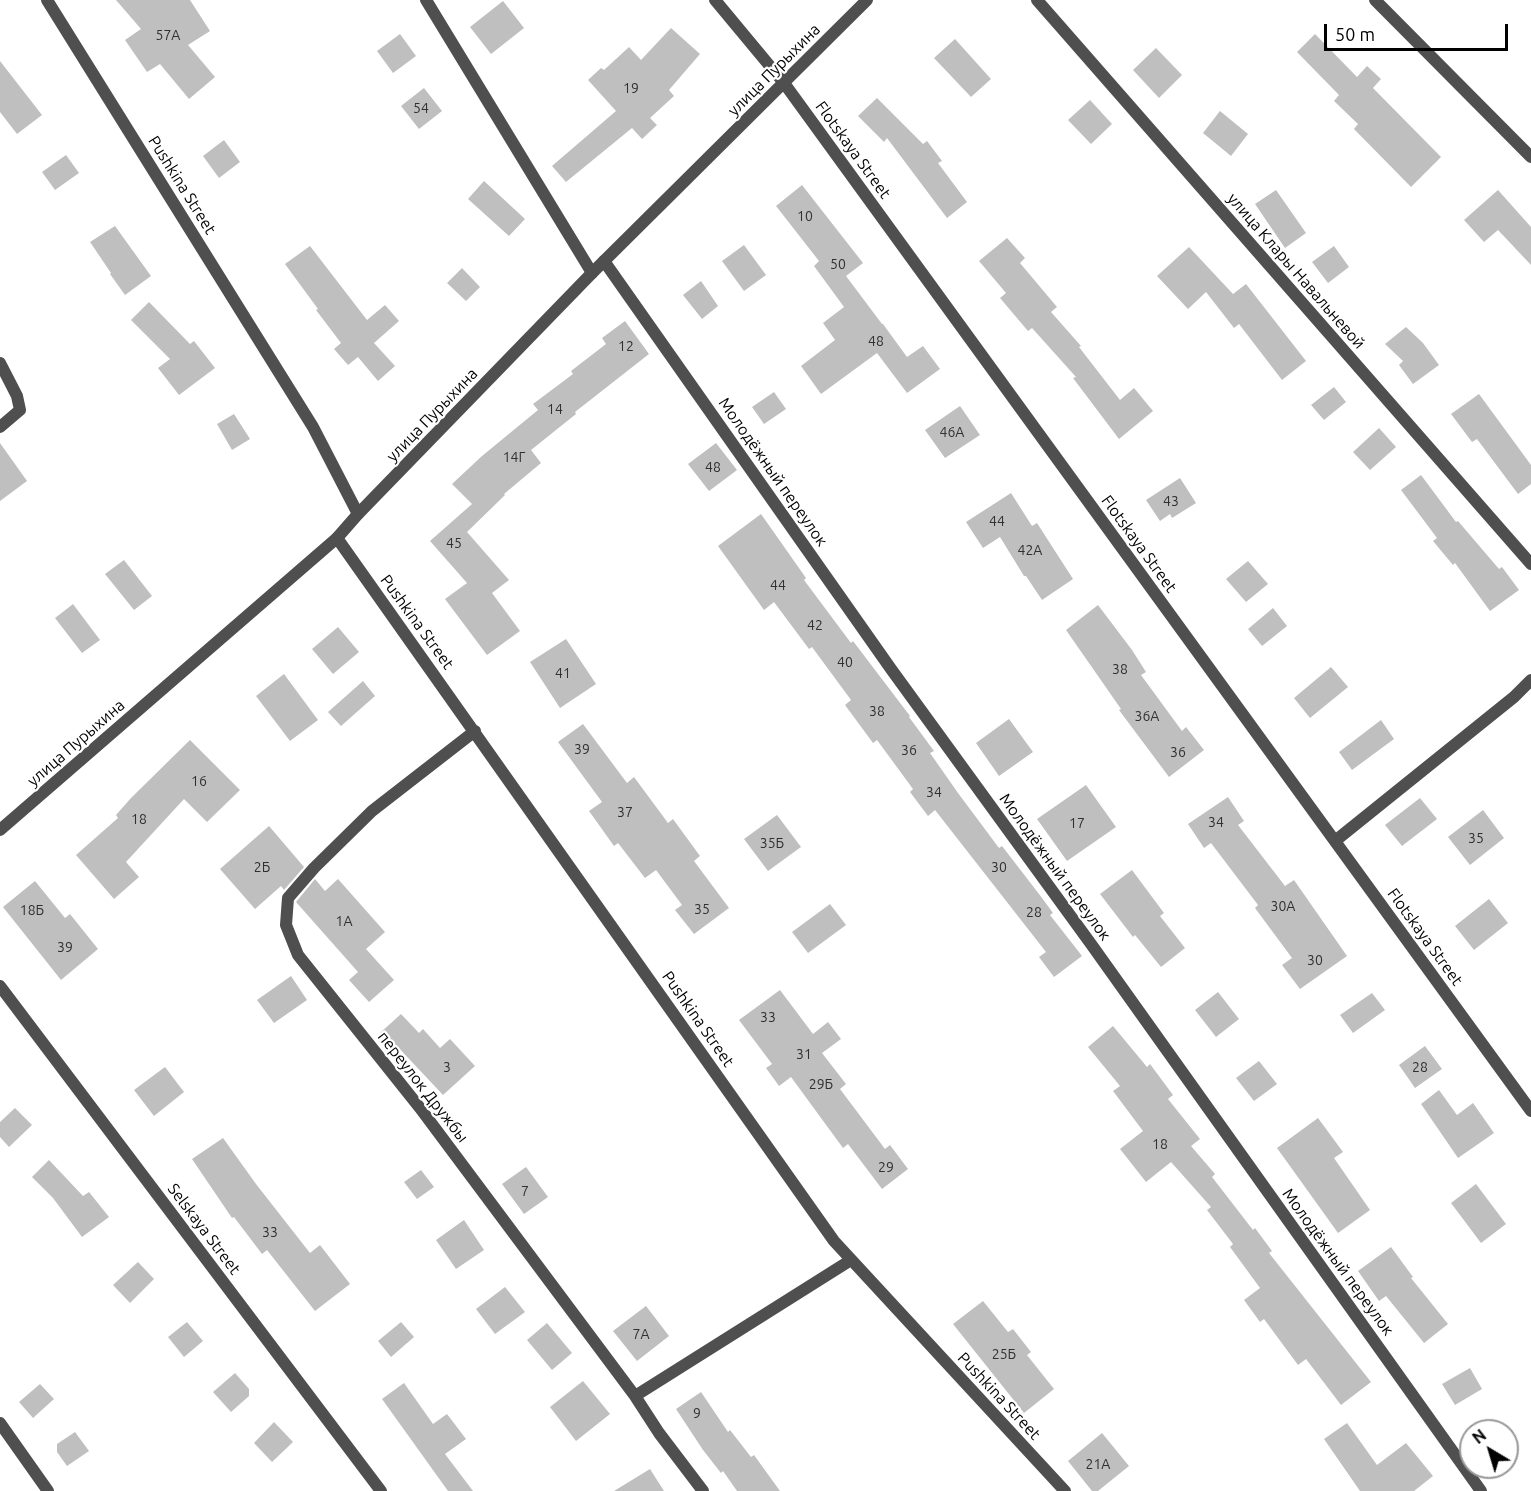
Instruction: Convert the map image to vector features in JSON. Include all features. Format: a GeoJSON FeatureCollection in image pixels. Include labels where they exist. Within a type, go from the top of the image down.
{"type":"FeatureCollection","features":[{"type":"Feature","properties":{"kind":"street","name":"Pushkina Street"},"geometry":{"type":"LineString","coordinates":[[47,0],[313,427],[358,514]]}},
{"type":"Feature","properties":{"kind":"street"},"geometry":{"type":"LineString","coordinates":[[426,0],[592,273]]}},
{"type":"Feature","properties":{"kind":"street","name":"Flotskaya Street"},"geometry":{"type":"LineString","coordinates":[[715,0],[784,83],[1531,1111]]}},
{"type":"Feature","properties":{"kind":"street","name":"улица Пурыхина"},"geometry":{"type":"LineString","coordinates":[[0,831],[337,538],[592,273],[867,0]]}},
{"type":"Feature","properties":{"kind":"street","name":"улица Клары Навальневой"},"geometry":{"type":"LineString","coordinates":[[1037,0],[1531,564]]}},
{"type":"Feature","properties":{"kind":"street"},"geometry":{"type":"LineString","coordinates":[[1376,0],[1531,157]]}},
{"type":"Feature","properties":{"kind":"street","name":"Молодёжный переулок"},"geometry":{"type":"LineString","coordinates":[[604,261],[891,669],[1098,954],[1481,1491]]}},
{"type":"Feature","properties":{"kind":"street"},"geometry":{"type":"LineString","coordinates":[[0,363],[17,396],[20,410],[0,427]]}},
{"type":"Feature","properties":{"kind":"street","name":"Pushkina Street"},"geometry":{"type":"LineString","coordinates":[[337,538],[475,730],[834,1241],[1065,1491]]}},
{"type":"Feature","properties":{"kind":"street"},"geometry":{"type":"LineString","coordinates":[[1335,841],[1514,697],[1531,680]]}},
{"type":"Feature","properties":{"kind":"street","name":"переулок Дружбы"},"geometry":{"type":"LineString","coordinates":[[475,730],[372,811],[314,868],[288,898],[286,925],[298,955],[420,1108],[703,1491]]}},
{"type":"Feature","properties":{"kind":"street","name":"Selskaya Street"},"geometry":{"type":"LineString","coordinates":[[0,986],[381,1491]]}},
{"type":"Feature","properties":{"kind":"street"},"geometry":{"type":"LineString","coordinates":[[635,1396],[852,1260]]}},
{"type":"Feature","properties":{"kind":"street"},"geometry":{"type":"LineString","coordinates":[[0,1423],[48,1491]]}},
{"type":"Feature","properties":{"kind":"building"},"geometry":{"type":"Polygon","coordinates":[[[116,0],[190,0],[210,31],[188,45],[215,77],[189,99],[160,64],[147,72],[125,40],[141,29],[116,0]]]}},
{"type":"Feature","properties":{"kind":"building"},"geometry":{"type":"Polygon","coordinates":[[[503,1],[524,28],[491,54],[470,27],[503,1]]]}},
{"type":"Feature","properties":{"kind":"building"},"geometry":{"type":"Polygon","coordinates":[[[671,28],[700,54],[669,90],[674,96],[650,118],[657,125],[642,139],[632,128],[566,182],[552,166],[616,111],[588,80],[601,68],[604,70],[629,47],[641,60],[671,28]]]}},
{"type":"Feature","properties":{"kind":"building"},"geometry":{"type":"Polygon","coordinates":[[[400,34],[416,56],[393,73],[377,51],[400,34]]]}},
{"type":"Feature","properties":{"kind":"building"},"geometry":{"type":"Polygon","coordinates":[[[1315,34],[1357,77],[1367,66],[1381,79],[1373,88],[1441,157],[1411,187],[1354,129],[1358,124],[1334,101],[1339,95],[1297,52],[1315,34]]]}},
{"type":"Feature","properties":{"kind":"building"},"geometry":{"type":"Polygon","coordinates":[[[955,39],[991,79],[971,97],[934,58],[955,39]]]}},
{"type":"Feature","properties":{"kind":"building"},"geometry":{"type":"Polygon","coordinates":[[[1156,48],[1182,75],[1159,98],[1133,70],[1156,48]]]}},
{"type":"Feature","properties":{"kind":"building"},"geometry":{"type":"Polygon","coordinates":[[[0,61],[42,115],[17,134],[0,112],[0,61]]]}},
{"type":"Feature","properties":{"kind":"building"},"geometry":{"type":"Polygon","coordinates":[[[424,88],[442,111],[419,129],[401,106],[424,88]]]}},
{"type":"Feature","properties":{"kind":"building"},"geometry":{"type":"Polygon","coordinates":[[[877,98],[923,144],[927,141],[942,161],[938,163],[967,202],[947,218],[887,138],[884,142],[858,116],[877,98]]]}},
{"type":"Feature","properties":{"kind":"building"},"geometry":{"type":"Polygon","coordinates":[[[1090,100],[1112,124],[1091,144],[1068,120],[1090,100]]]}},
{"type":"Feature","properties":{"kind":"building"},"geometry":{"type":"Polygon","coordinates":[[[1220,111],[1248,134],[1231,156],[1203,133],[1220,111]]]}},
{"type":"Feature","properties":{"kind":"building"},"geometry":{"type":"Polygon","coordinates":[[[224,140],[240,162],[219,178],[203,156],[224,140]]]}},
{"type":"Feature","properties":{"kind":"building"},"geometry":{"type":"Polygon","coordinates":[[[66,155],[79,173],[55,190],[42,172],[66,155]]]}},
{"type":"Feature","properties":{"kind":"building"},"geometry":{"type":"Polygon","coordinates":[[[484,181],[525,219],[509,236],[468,199],[484,181]]]}},
{"type":"Feature","properties":{"kind":"building"},"geometry":{"type":"Polygon","coordinates":[[[802,185],[863,263],[846,276],[882,324],[907,357],[923,346],[940,369],[907,393],[877,353],[821,394],[801,366],[835,340],[823,323],[844,307],[814,266],[819,261],[776,206],[802,185]]]}},
{"type":"Feature","properties":{"kind":"building"},"geometry":{"type":"Polygon","coordinates":[[[1276,190],[1306,233],[1285,248],[1255,204],[1276,190]]]}},
{"type":"Feature","properties":{"kind":"building"},"geometry":{"type":"Polygon","coordinates":[[[1498,190],[1531,227],[1531,265],[1498,230],[1484,242],[1464,220],[1498,190]]]}},
{"type":"Feature","properties":{"kind":"building"},"geometry":{"type":"Polygon","coordinates":[[[115,226],[151,276],[125,295],[90,242],[115,226]]]}},
{"type":"Feature","properties":{"kind":"building"},"geometry":{"type":"Polygon","coordinates":[[[1007,238],[1025,258],[1020,263],[1057,307],[1051,312],[1081,346],[1079,347],[1120,400],[1134,388],[1153,411],[1119,439],[1073,378],[1076,377],[1032,328],[1028,331],[1000,298],[1006,293],[979,261],[1007,238]]]}},
{"type":"Feature","properties":{"kind":"building"},"geometry":{"type":"Polygon","coordinates":[[[744,245],[766,275],[744,291],[722,261],[744,245]]]}},
{"type":"Feature","properties":{"kind":"building"},"geometry":{"type":"Polygon","coordinates":[[[310,246],[367,320],[385,305],[399,321],[374,343],[395,366],[378,381],[358,357],[348,365],[334,349],[341,343],[285,264],[310,246]]]}},
{"type":"Feature","properties":{"kind":"building"},"geometry":{"type":"Polygon","coordinates":[[[1334,246],[1349,267],[1328,283],[1312,262],[1334,246]]]}},
{"type":"Feature","properties":{"kind":"building"},"geometry":{"type":"Polygon","coordinates":[[[1189,247],[1233,294],[1246,284],[1306,361],[1282,380],[1239,324],[1234,328],[1206,292],[1188,309],[1157,276],[1189,247]]]}},
{"type":"Feature","properties":{"kind":"building"},"geometry":{"type":"Polygon","coordinates":[[[462,268],[480,287],[466,301],[447,283],[462,268]]]}},
{"type":"Feature","properties":{"kind":"building"},"geometry":{"type":"Polygon","coordinates":[[[701,281],[718,306],[702,319],[683,295],[701,281]]]}},
{"type":"Feature","properties":{"kind":"building"},"geometry":{"type":"Polygon","coordinates":[[[149,302],[190,344],[194,341],[215,368],[179,395],[158,368],[170,359],[131,320],[149,302]]]}},
{"type":"Feature","properties":{"kind":"building"},"geometry":{"type":"Polygon","coordinates":[[[625,321],[649,354],[531,450],[541,463],[504,494],[467,532],[509,580],[492,593],[520,631],[487,655],[445,599],[467,583],[430,541],[472,504],[452,484],[538,410],[533,404],[573,374],[571,371],[606,344],[602,338],[625,321]]]}},
{"type":"Feature","properties":{"kind":"building"},"geometry":{"type":"Polygon","coordinates":[[[1406,327],[1423,343],[1439,365],[1413,384],[1399,365],[1403,361],[1385,344],[1406,327]]]}},
{"type":"Feature","properties":{"kind":"building"},"geometry":{"type":"Polygon","coordinates":[[[1334,387],[1346,402],[1324,420],[1311,405],[1334,387]]]}},
{"type":"Feature","properties":{"kind":"building"},"geometry":{"type":"Polygon","coordinates":[[[774,392],[786,409],[764,424],[752,407],[774,392]]]}},
{"type":"Feature","properties":{"kind":"building"},"geometry":{"type":"Polygon","coordinates":[[[1479,394],[1531,465],[1531,484],[1518,494],[1477,439],[1472,442],[1451,414],[1479,394]]]}},
{"type":"Feature","properties":{"kind":"building"},"geometry":{"type":"Polygon","coordinates":[[[960,406],[980,435],[945,458],[925,430],[960,406]]]}},
{"type":"Feature","properties":{"kind":"building"},"geometry":{"type":"Polygon","coordinates":[[[234,414],[250,439],[232,450],[217,424],[234,414]]]}},
{"type":"Feature","properties":{"kind":"building"},"geometry":{"type":"Polygon","coordinates":[[[1379,428],[1396,447],[1370,470],[1353,452],[1379,428]]]}},
{"type":"Feature","properties":{"kind":"building"},"geometry":{"type":"Polygon","coordinates":[[[0,443],[27,481],[0,501],[0,443]]]}},
{"type":"Feature","properties":{"kind":"building"},"geometry":{"type":"Polygon","coordinates":[[[716,443],[737,470],[709,491],[688,464],[716,443]]]}},
{"type":"Feature","properties":{"kind":"building"},"geometry":{"type":"Polygon","coordinates":[[[1421,475],[1456,522],[1458,521],[1499,569],[1502,567],[1519,590],[1490,611],[1455,563],[1453,565],[1433,541],[1437,538],[1401,490],[1421,475]]]}},
{"type":"Feature","properties":{"kind":"building"},"geometry":{"type":"Polygon","coordinates":[[[1180,478],[1196,503],[1172,518],[1170,514],[1160,521],[1146,500],[1180,478]]]}},
{"type":"Feature","properties":{"kind":"building"},"geometry":{"type":"Polygon","coordinates":[[[1011,493],[1032,526],[1037,523],[1073,579],[1042,600],[1000,537],[983,548],[966,522],[1011,493]]]}},
{"type":"Feature","properties":{"kind":"building"},"geometry":{"type":"Polygon","coordinates":[[[761,514],[806,578],[804,580],[910,716],[934,751],[930,753],[958,793],[999,848],[1002,846],[1039,894],[1053,913],[1050,915],[1082,956],[1054,977],[1039,957],[1046,952],[935,810],[928,816],[910,792],[913,789],[877,740],[873,743],[845,705],[851,700],[812,647],[809,649],[774,602],[764,610],[718,546],[761,514]]]}},
{"type":"Feature","properties":{"kind":"building"},"geometry":{"type":"Polygon","coordinates":[[[124,560],[152,596],[134,610],[105,574],[124,560]]]}},
{"type":"Feature","properties":{"kind":"building"},"geometry":{"type":"Polygon","coordinates":[[[1248,561],[1268,584],[1246,602],[1226,579],[1248,561]]]}},
{"type":"Feature","properties":{"kind":"building"},"geometry":{"type":"Polygon","coordinates":[[[73,604],[100,640],[82,653],[55,618],[73,604]]]}},
{"type":"Feature","properties":{"kind":"building"},"geometry":{"type":"Polygon","coordinates":[[[1098,605],[1146,672],[1141,675],[1182,731],[1186,727],[1204,750],[1169,777],[1119,710],[1121,709],[1066,630],[1098,605]]]}},
{"type":"Feature","properties":{"kind":"building"},"geometry":{"type":"Polygon","coordinates":[[[1273,608],[1287,626],[1262,646],[1248,629],[1273,608]]]}},
{"type":"Feature","properties":{"kind":"building"},"geometry":{"type":"Polygon","coordinates":[[[338,627],[359,652],[333,674],[312,649],[338,627]]]}},
{"type":"Feature","properties":{"kind":"building"},"geometry":{"type":"Polygon","coordinates":[[[566,639],[596,684],[560,708],[530,662],[566,639]]]}},
{"type":"Feature","properties":{"kind":"building"},"geometry":{"type":"Polygon","coordinates":[[[1331,667],[1348,687],[1310,718],[1294,698],[1331,667]]]}},
{"type":"Feature","properties":{"kind":"building"},"geometry":{"type":"Polygon","coordinates":[[[284,674],[318,720],[290,741],[256,696],[284,674]]]}},
{"type":"Feature","properties":{"kind":"building"},"geometry":{"type":"Polygon","coordinates":[[[363,681],[375,696],[341,726],[328,712],[363,681]]]}},
{"type":"Feature","properties":{"kind":"building"},"geometry":{"type":"Polygon","coordinates":[[[1009,719],[1033,752],[999,776],[976,743],[1009,719]]]}},
{"type":"Feature","properties":{"kind":"building"},"geometry":{"type":"Polygon","coordinates":[[[1381,720],[1394,739],[1352,770],[1339,752],[1381,720]]]}},
{"type":"Feature","properties":{"kind":"building"},"geometry":{"type":"Polygon","coordinates":[[[583,724],[627,783],[634,777],[668,823],[673,819],[700,856],[694,861],[729,908],[694,934],[675,910],[682,905],[656,870],[645,878],[618,843],[614,846],[589,811],[602,802],[558,742],[583,724]]]}},
{"type":"Feature","properties":{"kind":"building"},"geometry":{"type":"Polygon","coordinates":[[[190,740],[240,790],[207,822],[184,799],[126,862],[139,877],[114,899],[76,855],[118,818],[116,815],[131,798],[190,740]]]}},
{"type":"Feature","properties":{"kind":"building"},"geometry":{"type":"Polygon","coordinates":[[[1086,785],[1116,827],[1067,861],[1037,819],[1086,785]]]}},
{"type":"Feature","properties":{"kind":"building"},"geometry":{"type":"Polygon","coordinates":[[[1228,797],[1244,821],[1238,825],[1285,886],[1294,880],[1347,956],[1300,989],[1282,965],[1292,958],[1255,908],[1258,905],[1211,843],[1204,848],[1188,824],[1228,797]]]}},
{"type":"Feature","properties":{"kind":"building"},"geometry":{"type":"Polygon","coordinates":[[[1420,798],[1437,819],[1402,846],[1385,825],[1420,798]]]}},
{"type":"Feature","properties":{"kind":"building"},"geometry":{"type":"Polygon","coordinates":[[[1483,810],[1504,838],[1470,865],[1448,837],[1483,810]]]}},
{"type":"Feature","properties":{"kind":"building"},"geometry":{"type":"Polygon","coordinates":[[[777,815],[801,847],[768,871],[744,839],[777,815]]]}},
{"type":"Feature","properties":{"kind":"building"},"geometry":{"type":"Polygon","coordinates":[[[269,826],[304,867],[284,890],[281,886],[255,909],[220,869],[269,826]]]}},
{"type":"Feature","properties":{"kind":"building"},"geometry":{"type":"Polygon","coordinates":[[[1132,870],[1164,913],[1160,916],[1185,948],[1161,967],[1135,935],[1133,937],[1100,894],[1132,870]]]}},
{"type":"Feature","properties":{"kind":"building"},"geometry":{"type":"Polygon","coordinates":[[[315,879],[325,891],[338,879],[385,932],[366,949],[394,980],[369,1002],[349,980],[358,972],[296,902],[315,879]]]}},
{"type":"Feature","properties":{"kind":"building"},"geometry":{"type":"Polygon","coordinates":[[[35,881],[65,918],[70,914],[98,949],[61,980],[3,907],[35,881]]]}},
{"type":"Feature","properties":{"kind":"building"},"geometry":{"type":"Polygon","coordinates":[[[1489,899],[1508,923],[1474,950],[1455,926],[1489,899]]]}},
{"type":"Feature","properties":{"kind":"building"},"geometry":{"type":"Polygon","coordinates":[[[830,904],[846,925],[808,953],[792,932],[830,904]]]}},
{"type":"Feature","properties":{"kind":"building"},"geometry":{"type":"Polygon","coordinates":[[[291,976],[307,1000],[274,1023],[257,1000],[291,976]]]}},
{"type":"Feature","properties":{"kind":"building"},"geometry":{"type":"Polygon","coordinates":[[[780,990],[813,1034],[828,1022],[841,1039],[822,1053],[846,1084],[840,1089],[885,1149],[890,1145],[908,1169],[882,1189],[848,1144],[843,1148],[791,1077],[779,1086],[766,1068],[772,1064],[739,1020],[780,990]]]}},
{"type":"Feature","properties":{"kind":"building"},"geometry":{"type":"Polygon","coordinates":[[[1218,992],[1239,1019],[1216,1037],[1195,1010],[1218,992]]]}},
{"type":"Feature","properties":{"kind":"building"},"geometry":{"type":"Polygon","coordinates":[[[1372,993],[1385,1010],[1353,1033],[1340,1015],[1372,993]]]}},
{"type":"Feature","properties":{"kind":"building"},"geometry":{"type":"Polygon","coordinates":[[[401,1014],[419,1033],[423,1029],[440,1048],[450,1039],[475,1066],[443,1095],[396,1045],[393,1048],[380,1033],[401,1014]]]}},
{"type":"Feature","properties":{"kind":"building"},"geometry":{"type":"Polygon","coordinates":[[[1113,1026],[1147,1067],[1150,1064],[1173,1095],[1168,1099],[1200,1139],[1191,1146],[1215,1174],[1212,1177],[1253,1230],[1255,1228],[1272,1251],[1269,1253],[1371,1382],[1341,1405],[1306,1359],[1298,1365],[1264,1319],[1260,1322],[1244,1300],[1260,1288],[1230,1247],[1233,1244],[1207,1210],[1211,1207],[1171,1162],[1146,1182],[1120,1149],[1143,1131],[1113,1091],[1120,1086],[1088,1047],[1113,1026]]]}},
{"type":"Feature","properties":{"kind":"building"},"geometry":{"type":"Polygon","coordinates":[[[1425,1046],[1442,1069],[1415,1088],[1399,1065],[1425,1046]]]}},
{"type":"Feature","properties":{"kind":"building"},"geometry":{"type":"Polygon","coordinates":[[[1259,1061],[1277,1084],[1254,1101],[1236,1078],[1259,1061]]]}},
{"type":"Feature","properties":{"kind":"building"},"geometry":{"type":"Polygon","coordinates":[[[165,1067],[184,1092],[154,1116],[134,1090],[165,1067]]]}},
{"type":"Feature","properties":{"kind":"building"},"geometry":{"type":"Polygon","coordinates":[[[1439,1090],[1457,1115],[1473,1103],[1494,1133],[1458,1158],[1421,1104],[1439,1090]]]}},
{"type":"Feature","properties":{"kind":"building"},"geometry":{"type":"Polygon","coordinates":[[[15,1108],[32,1125],[9,1147],[0,1137],[0,1122],[15,1108]]]}},
{"type":"Feature","properties":{"kind":"building"},"geometry":{"type":"Polygon","coordinates":[[[1318,1118],[1343,1152],[1334,1158],[1370,1210],[1338,1233],[1277,1148],[1318,1118]]]}},
{"type":"Feature","properties":{"kind":"building"},"geometry":{"type":"Polygon","coordinates":[[[223,1138],[310,1253],[320,1245],[350,1284],[315,1311],[267,1250],[262,1254],[234,1217],[232,1218],[192,1159],[223,1138]]]}},
{"type":"Feature","properties":{"kind":"building"},"geometry":{"type":"Polygon","coordinates":[[[49,1160],[83,1196],[89,1192],[109,1217],[82,1237],[53,1198],[32,1177],[49,1160]]]}},
{"type":"Feature","properties":{"kind":"building"},"geometry":{"type":"Polygon","coordinates":[[[526,1167],[548,1197],[524,1214],[502,1184],[526,1167]]]}},
{"type":"Feature","properties":{"kind":"building"},"geometry":{"type":"Polygon","coordinates":[[[421,1170],[434,1187],[417,1199],[404,1182],[421,1170]]]}},
{"type":"Feature","properties":{"kind":"building"},"geometry":{"type":"Polygon","coordinates":[[[1476,1184],[1506,1224],[1481,1243],[1451,1203],[1476,1184]]]}},
{"type":"Feature","properties":{"kind":"building"},"geometry":{"type":"Polygon","coordinates":[[[464,1220],[484,1250],[456,1269],[436,1240],[464,1220]]]}},
{"type":"Feature","properties":{"kind":"building"},"geometry":{"type":"Polygon","coordinates":[[[1391,1247],[1413,1277],[1411,1278],[1448,1324],[1424,1343],[1386,1296],[1379,1301],[1358,1271],[1391,1247]]]}},
{"type":"Feature","properties":{"kind":"building"},"geometry":{"type":"Polygon","coordinates":[[[138,1262],[154,1279],[130,1303],[113,1285],[138,1262]]]}},
{"type":"Feature","properties":{"kind":"building"},"geometry":{"type":"Polygon","coordinates":[[[505,1287],[525,1312],[495,1334],[476,1309],[505,1287]]]}},
{"type":"Feature","properties":{"kind":"building"},"geometry":{"type":"Polygon","coordinates":[[[983,1301],[1008,1332],[1013,1329],[1031,1352],[1027,1355],[1054,1389],[1024,1413],[953,1324],[983,1301]]]}},
{"type":"Feature","properties":{"kind":"building"},"geometry":{"type":"Polygon","coordinates":[[[646,1306],[669,1336],[637,1361],[613,1331],[646,1306]]]}},
{"type":"Feature","properties":{"kind":"building"},"geometry":{"type":"Polygon","coordinates":[[[187,1322],[203,1341],[184,1357],[168,1337],[187,1322]]]}},
{"type":"Feature","properties":{"kind":"building"},"geometry":{"type":"Polygon","coordinates":[[[401,1322],[414,1337],[391,1357],[378,1341],[401,1322]]]}},
{"type":"Feature","properties":{"kind":"building"},"geometry":{"type":"Polygon","coordinates":[[[547,1323],[572,1353],[552,1370],[527,1340],[547,1323]]]}},
{"type":"Feature","properties":{"kind":"building"},"geometry":{"type":"Polygon","coordinates":[[[1470,1368],[1482,1389],[1455,1405],[1442,1384],[1470,1368]]]}},
{"type":"Feature","properties":{"kind":"building"},"geometry":{"type":"Polygon","coordinates":[[[235,1373],[249,1389],[249,1396],[231,1412],[213,1392],[235,1373]]]}},
{"type":"Feature","properties":{"kind":"building"},"geometry":{"type":"Polygon","coordinates":[[[583,1381],[610,1414],[576,1441],[550,1407],[583,1381]]]}},
{"type":"Feature","properties":{"kind":"building"},"geometry":{"type":"Polygon","coordinates":[[[404,1383],[433,1424],[447,1414],[466,1439],[445,1454],[473,1491],[448,1491],[382,1399],[404,1383]]]}},
{"type":"Feature","properties":{"kind":"building"},"geometry":{"type":"Polygon","coordinates":[[[40,1384],[54,1399],[33,1418],[19,1402],[40,1384]]]}},
{"type":"Feature","properties":{"kind":"building"},"geometry":{"type":"Polygon","coordinates":[[[701,1392],[728,1432],[730,1430],[751,1457],[754,1455],[780,1491],[737,1491],[723,1471],[721,1473],[676,1409],[701,1392]]]}},
{"type":"Feature","properties":{"kind":"building"},"geometry":{"type":"Polygon","coordinates":[[[274,1422],[293,1442],[272,1462],[254,1443],[274,1422]]]}},
{"type":"Feature","properties":{"kind":"building"},"geometry":{"type":"Polygon","coordinates":[[[1347,1423],[1377,1465],[1406,1443],[1433,1476],[1414,1491],[1360,1491],[1324,1439],[1347,1423]]]}},
{"type":"Feature","properties":{"kind":"building"},"geometry":{"type":"Polygon","coordinates":[[[75,1432],[89,1451],[67,1466],[57,1452],[57,1444],[75,1432]]]}},
{"type":"Feature","properties":{"kind":"building"},"geometry":{"type":"Polygon","coordinates":[[[1102,1433],[1129,1466],[1098,1491],[1092,1491],[1068,1461],[1102,1433]]]}},
{"type":"Feature","properties":{"kind":"building"},"geometry":{"type":"Polygon","coordinates":[[[650,1469],[664,1491],[614,1491],[650,1469]]]}}]}
